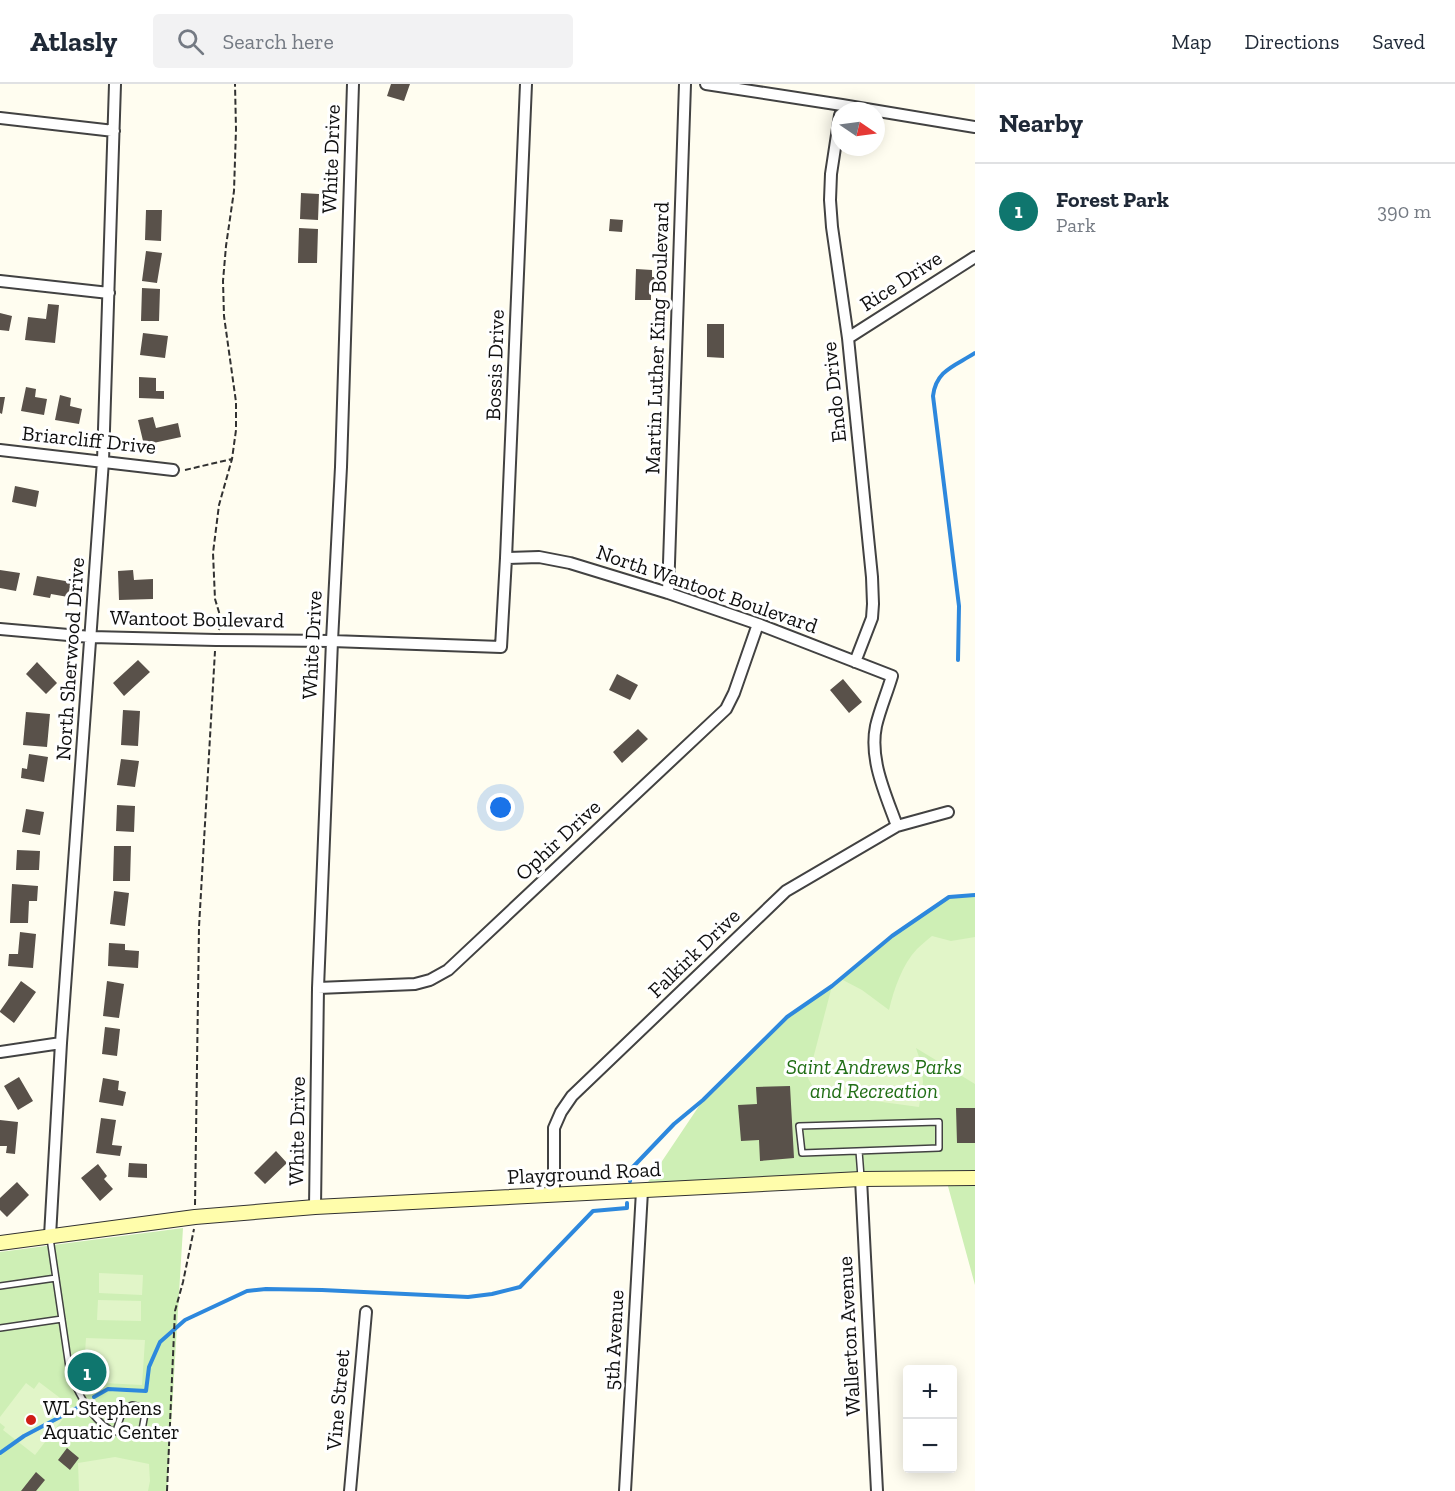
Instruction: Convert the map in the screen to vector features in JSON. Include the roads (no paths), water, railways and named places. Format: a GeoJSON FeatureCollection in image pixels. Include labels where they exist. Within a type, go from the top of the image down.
{"type":"FeatureCollection","features":[{"type":"Feature","properties":{"kind":"main road","name":"Playground Road"},"geometry":{"type":"LineString","coordinates":[[0,1244],[195,1217],[315,1207],[861,1179],[975,1178]]}},
{"type":"Feature","properties":{"kind":"street","name":"North Sherwood Drive"},"geometry":{"type":"LineString","coordinates":[[50,1236],[103,461],[115,84]]}},
{"type":"Feature","properties":{"kind":"street","name":"White Drive"},"geometry":{"type":"LineString","coordinates":[[315,1207],[318,988],[341,467],[353,84]]}},
{"type":"Feature","properties":{"kind":"street","name":"Bossis Drive"},"geometry":{"type":"LineString","coordinates":[[501,647],[526,84]]}},
{"type":"Feature","properties":{"kind":"street","name":"Martin Luther King Boulevard"},"geometry":{"type":"LineString","coordinates":[[668,593],[685,84]]}},
{"type":"Feature","properties":{"kind":"street"},"geometry":{"type":"LineString","coordinates":[[706,84],[831,108]]}},
{"type":"Feature","properties":{"kind":"street"},"geometry":{"type":"LineString","coordinates":[[885,116],[975,127]]}},
{"type":"Feature","properties":{"kind":"street"},"geometry":{"type":"LineString","coordinates":[[0,118],[114,131]]}},
{"type":"Feature","properties":{"kind":"street","name":"Endo Drive"},"geometry":{"type":"LineString","coordinates":[[834,156],[830,200],[832,227],[848,338],[872,577],[872,618],[855,662]]}},
{"type":"Feature","properties":{"kind":"street","name":"Rice Drive"},"geometry":{"type":"LineString","coordinates":[[848,338],[975,257]]}},
{"type":"Feature","properties":{"kind":"street"},"geometry":{"type":"LineString","coordinates":[[0,281],[109,293]]}},
{"type":"Feature","properties":{"kind":"street","name":"Briarcliff Drive"},"geometry":{"type":"LineString","coordinates":[[0,450],[173,470]]}},
{"type":"Feature","properties":{"kind":"street","name":"North Wantoot Boulevard"},"geometry":{"type":"LineString","coordinates":[[506,558],[538,557],[570,563],[758,624],[892,676],[876,727],[875,757],[882,785],[897,826]]}},
{"type":"Feature","properties":{"kind":"street","name":"Ophir Drive"},"geometry":{"type":"LineString","coordinates":[[318,988],[415,984],[430,980],[448,970],[726,709],[734,693],[758,624]]}},
{"type":"Feature","properties":{"kind":"street","name":"Wantoot Boulevard"},"geometry":{"type":"LineString","coordinates":[[0,629],[91,637],[332,641],[501,647]]}},
{"type":"Feature","properties":{"kind":"street","name":"Falkirk Drive"},"geometry":{"type":"LineString","coordinates":[[554,1195],[554,1128],[572,1096],[786,891],[897,826],[948,812]]}},
{"type":"Feature","properties":{"kind":"street"},"geometry":{"type":"LineString","coordinates":[[0,1052],[62,1043]]}},
{"type":"Feature","properties":{"kind":"street","name":"Wallerton Avenue"},"geometry":{"type":"LineString","coordinates":[[861,1179],[877,1491]]}},
{"type":"Feature","properties":{"kind":"street","name":"5th Avenue"},"geometry":{"type":"LineString","coordinates":[[625,1491],[642,1191]]}},
{"type":"Feature","properties":{"kind":"street","name":"Vine Street"},"geometry":{"type":"LineString","coordinates":[[350,1491],[366,1312]]}},
{"type":"Feature","properties":{"kind":"lane"},"geometry":{"type":"LineString","coordinates":[[939,1122],[939,1148],[859,1151],[802,1153],[799,1126],[939,1122]]}},
{"type":"Feature","properties":{"kind":"lane"},"geometry":{"type":"LineString","coordinates":[[859,1151],[861,1179]]}},
{"type":"Feature","properties":{"kind":"lane"},"geometry":{"type":"LineString","coordinates":[[50,1236],[70,1374],[78,1392],[94,1416],[110,1430],[132,1436],[142,1430],[146,1408],[132,1405],[123,1410],[116,1431]]}},
{"type":"Feature","properties":{"kind":"lane"},"geometry":{"type":"LineString","coordinates":[[0,1286],[56,1278]]}},
{"type":"Feature","properties":{"kind":"lane"},"geometry":{"type":"LineString","coordinates":[[0,1328],[62,1319]]}},
{"type":"Feature","properties":{"kind":"waterway"},"geometry":{"type":"LineString","coordinates":[[958,660],[959,606],[933,396],[942,374],[975,353]]}},
{"type":"Feature","properties":{"kind":"waterway"},"geometry":{"type":"LineString","coordinates":[[630,1181],[631,1169],[674,1124],[703,1100],[787,1017],[832,986],[892,936],[949,897],[975,895]]}},
{"type":"Feature","properties":{"kind":"waterway"},"geometry":{"type":"LineString","coordinates":[[94,1397],[108,1389],[146,1391],[149,1367],[160,1342],[185,1320],[247,1291],[322,1290],[468,1297],[492,1294],[520,1287],[593,1211],[627,1208],[627,1203]]}},
{"type":"Feature","properties":{"kind":"waterway"},"geometry":{"type":"LineString","coordinates":[[0,1453],[24,1436],[77,1408]]}},
{"type":"Feature","properties":{"kind":"place","name":"Forest Park"},"geometry":{"type":"Point","coordinates":[87,1372]}},
{"type":"Feature","properties":{"kind":"place","name":"WL Stephens Aquatic Center"},"geometry":{"type":"Point","coordinates":[31,1420]}},
{"type":"Feature","properties":{"kind":"park label","name":"Saint Andrews Parks and Recreation"},"geometry":{"type":"Point","coordinates":[874,1079]}}]}
